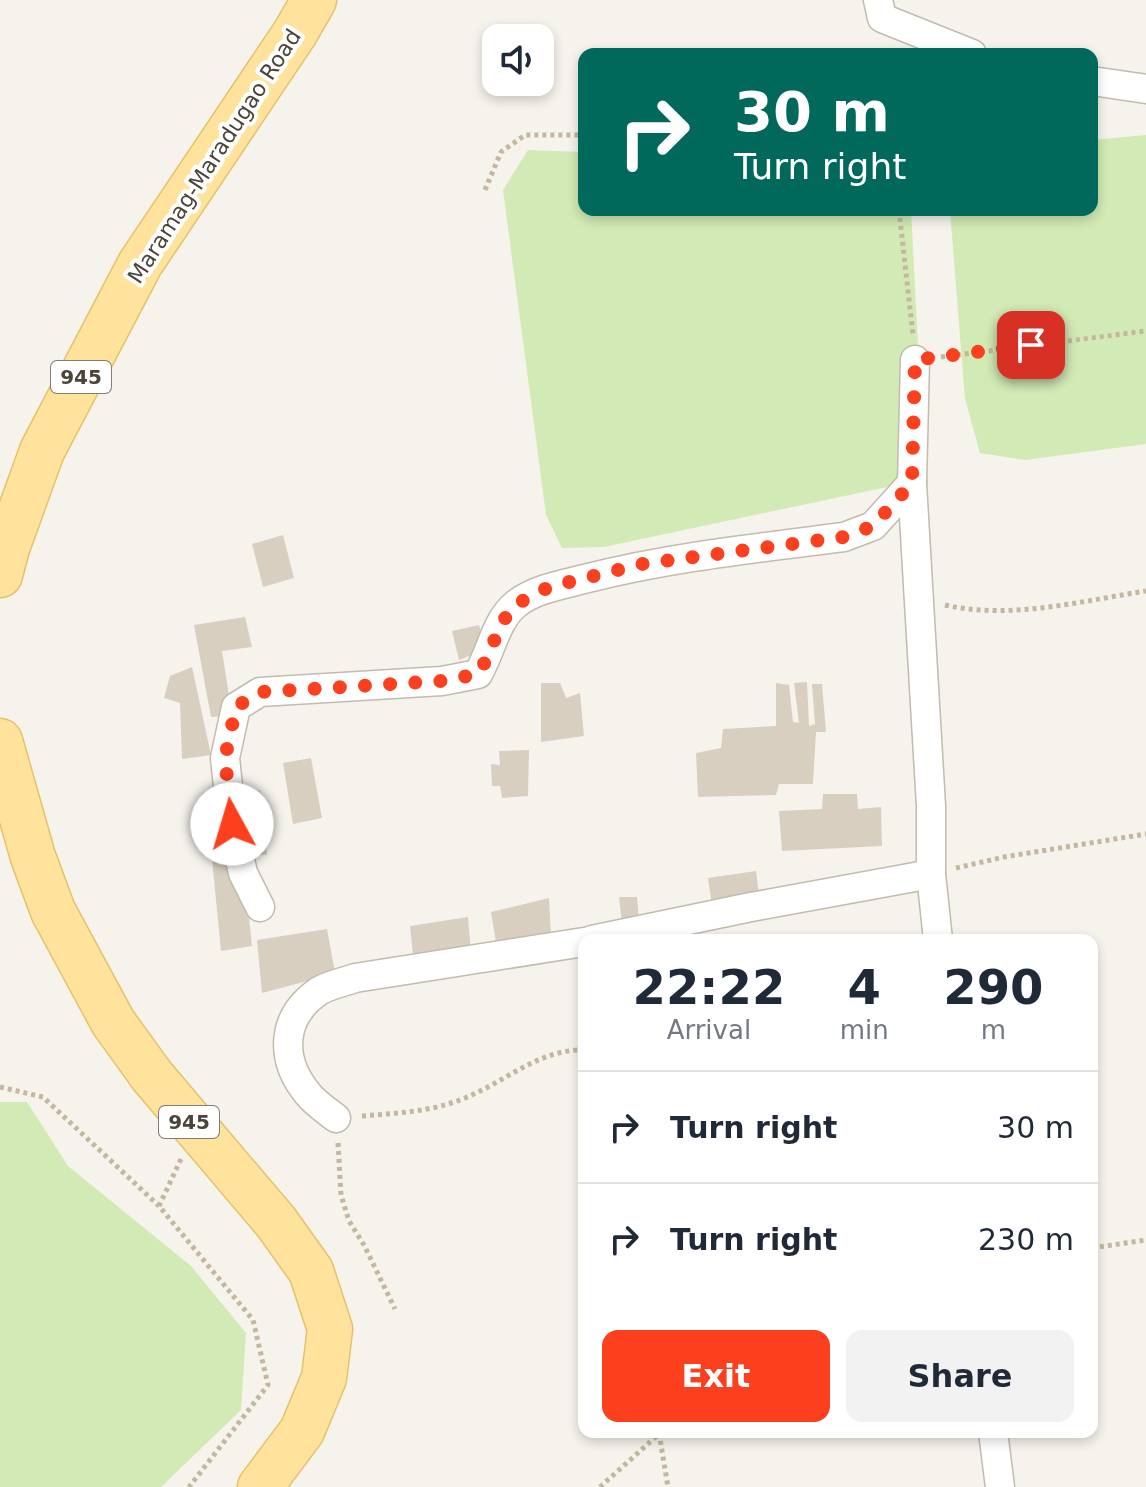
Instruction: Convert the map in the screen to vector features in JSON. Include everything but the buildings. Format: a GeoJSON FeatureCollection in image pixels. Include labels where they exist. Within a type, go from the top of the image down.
{"type":"FeatureCollection","features":[{"type":"Feature","properties":{"kind":"main road","name":"Maramag-Maradugao Road"},"geometry":{"type":"LineString","coordinates":[[0,575],[42,451],[140,264],[314,0]]}},
{"type":"Feature","properties":{"kind":"main road","name":"945"},"geometry":{"type":"LineString","coordinates":[[0,741],[33,857],[67,940],[113,1022],[196,1130],[276,1222],[311,1271],[330,1329],[324,1378],[302,1431],[260,1487]]}},
{"type":"Feature","properties":{"kind":"street"},"geometry":{"type":"LineString","coordinates":[[878,0],[882,18],[957,48]]}},
{"type":"Feature","properties":{"kind":"street"},"geometry":{"type":"LineString","coordinates":[[1098,82],[1146,89]]}},
{"type":"Feature","properties":{"kind":"street"},"geometry":{"type":"LineString","coordinates":[[915,360],[912,483],[931,806],[931,874],[937,934]]}},
{"type":"Feature","properties":{"kind":"street"},"geometry":{"type":"LineString","coordinates":[[260,907],[243,873],[231,811],[225,758],[236,707],[260,692],[442,681],[478,674],[500,625],[515,605],[549,587],[642,564],[844,537],[873,526],[912,483]]}},
{"type":"Feature","properties":{"kind":"street"},"geometry":{"type":"LineString","coordinates":[[621,934],[931,874]]}},
{"type":"Feature","properties":{"kind":"street"},"geometry":{"type":"LineString","coordinates":[[336,1118],[308,1094],[290,1065],[287,1035],[299,1010],[321,990],[355,978],[578,943]]}},
{"type":"Feature","properties":{"kind":"street"},"geometry":{"type":"LineString","coordinates":[[994,1438],[1000,1487]]}},
{"type":"Feature","properties":{"kind":"path"},"geometry":{"type":"LineString","coordinates":[[485,190],[501,152],[525,135],[578,135]]}},
{"type":"Feature","properties":{"kind":"path"},"geometry":{"type":"LineString","coordinates":[[900,216],[915,360],[1146,331]]}},
{"type":"Feature","properties":{"kind":"path"},"geometry":{"type":"LineString","coordinates":[[919,598],[964,609],[1005,611],[1146,591]]}},
{"type":"Feature","properties":{"kind":"path"},"geometry":{"type":"LineString","coordinates":[[931,874],[1004,857],[1146,834]]}},
{"type":"Feature","properties":{"kind":"path"},"geometry":{"type":"LineString","coordinates":[[395,1309],[349,1221],[341,1195],[336,1118],[431,1109],[467,1098],[532,1063],[555,1054],[578,1051]]}},
{"type":"Feature","properties":{"kind":"path"},"geometry":{"type":"LineString","coordinates":[[0,1087],[43,1097],[159,1206],[253,1320],[268,1385],[189,1487]]}},
{"type":"Feature","properties":{"kind":"path"},"geometry":{"type":"LineString","coordinates":[[159,1206],[196,1130]]}},
{"type":"Feature","properties":{"kind":"path"},"geometry":{"type":"LineString","coordinates":[[1098,1247],[1146,1240]]}},
{"type":"Feature","properties":{"kind":"path"},"geometry":{"type":"LineString","coordinates":[[600,1487],[654,1438]]}},
{"type":"Feature","properties":{"kind":"path"},"geometry":{"type":"LineString","coordinates":[[660,1438],[668,1487]]}},
{"type":"Feature","properties":{"kind":"green space"},"geometry":{"type":"Polygon","coordinates":[[[1146,135],[1146,444],[1025,460],[980,453],[965,399],[950,216],[1098,216],[1098,139],[1146,135]]]}},
{"type":"Feature","properties":{"kind":"green space"},"geometry":{"type":"Polygon","coordinates":[[[528,150],[578,152],[578,216],[911,216],[925,479],[604,547],[562,548],[546,515],[503,190],[528,150]]]}},
{"type":"Feature","properties":{"kind":"green space"},"geometry":{"type":"Polygon","coordinates":[[[0,1102],[27,1102],[68,1166],[191,1266],[246,1333],[241,1410],[161,1487],[0,1487],[0,1102]]]}},
{"type":"Feature","properties":{"kind":"route"},"geometry":{"type":"LineString","coordinates":[[232,824],[225,758],[236,707],[260,692],[442,681],[478,674],[500,625],[515,605],[549,587],[642,564],[844,537],[873,526],[912,483],[915,360],[1031,345]]}}]}
